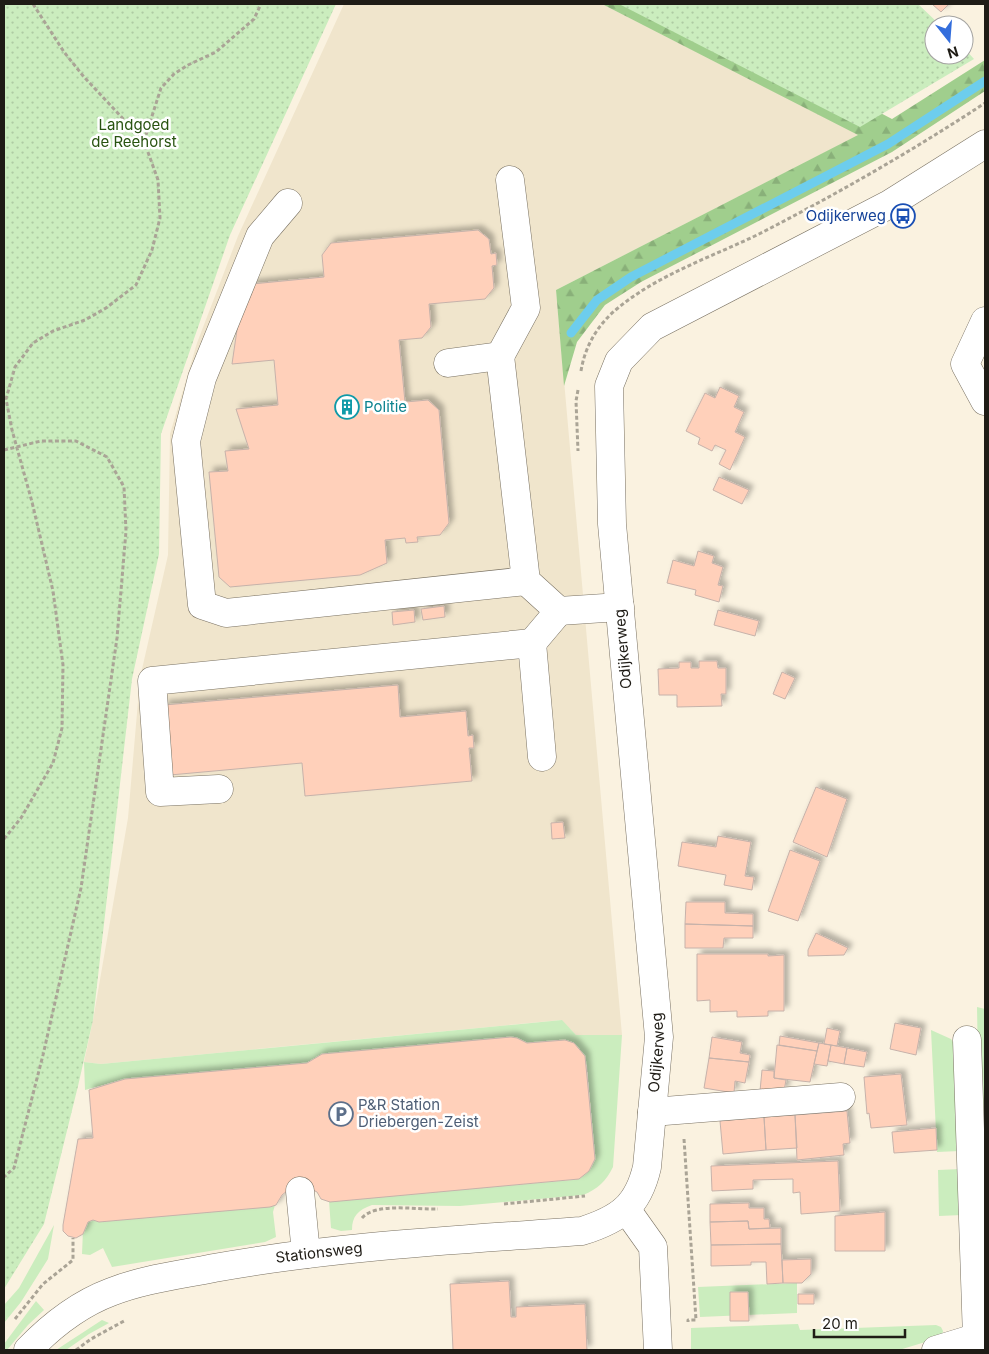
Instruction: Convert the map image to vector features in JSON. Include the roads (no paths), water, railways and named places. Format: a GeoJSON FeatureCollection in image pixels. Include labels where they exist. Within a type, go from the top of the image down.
{"type":"FeatureCollection","features":[{"type":"Feature","properties":{"kind":"street","name":"Odijkerweg"},"geometry":{"type":"LineString","coordinates":[[626,1209],[637,1197],[643,1185],[648,1167],[659,1037],[612,524],[609,386],[619,361],[652,328],[888,205],[985,144]]}},
{"type":"Feature","properties":{"kind":"street"},"geometry":{"type":"LineString","coordinates":[[510,180],[526,308],[500,356],[526,581],[559,611],[620,607]]}},
{"type":"Feature","properties":{"kind":"street"},"geometry":{"type":"LineString","coordinates":[[288,204],[260,236],[202,378],[186,441],[202,605],[226,613],[526,581]]}},
{"type":"Feature","properties":{"kind":"street"},"geometry":{"type":"LineString","coordinates":[[985,321],[965,364],[985,401]]}},
{"type":"Feature","properties":{"kind":"street"},"geometry":{"type":"LineString","coordinates":[[448,363],[500,356]]}},
{"type":"Feature","properties":{"kind":"street"},"geometry":{"type":"LineString","coordinates":[[219,789],[160,792],[152,681],[532,643],[559,611]]}},
{"type":"Feature","properties":{"kind":"street"},"geometry":{"type":"LineString","coordinates":[[532,643],[542,757]]}},
{"type":"Feature","properties":{"kind":"street"},"geometry":{"type":"LineString","coordinates":[[936,1350],[981,1336],[967,1040]]}},
{"type":"Feature","properties":{"kind":"street"},"geometry":{"type":"LineString","coordinates":[[652,1112],[840,1097]]}},
{"type":"Feature","properties":{"kind":"street"},"geometry":{"type":"LineString","coordinates":[[300,1191],[306,1254]]}},
{"type":"Feature","properties":{"kind":"street"},"geometry":{"type":"LineString","coordinates":[[626,1209],[652,1247],[658,1350]]}},
{"type":"Feature","properties":{"kind":"street","name":"Stationsweg"},"geometry":{"type":"LineString","coordinates":[[28,1350],[58,1323],[84,1304],[110,1292],[138,1283],[252,1261],[362,1247],[582,1231],[612,1220],[626,1209]]}},
{"type":"Feature","properties":{"kind":"waterway"},"geometry":{"type":"LineString","coordinates":[[571,333],[597,300],[631,277],[888,144],[985,81]]}},
{"type":"Feature","properties":{"kind":"place","name":"Odijkerweg"},"geometry":{"type":"Point","coordinates":[903,216]}},
{"type":"Feature","properties":{"kind":"place","name":"Politie"},"geometry":{"type":"Point","coordinates":[347,407]}},
{"type":"Feature","properties":{"kind":"place","name":"P&R Station Driebergen-Zeist"},"geometry":{"type":"Point","coordinates":[341,1114]}},
{"type":"Feature","properties":{"kind":"park label","name":"Landgoed de Reehorst"},"geometry":{"type":"Point","coordinates":[134,134]}}]}
